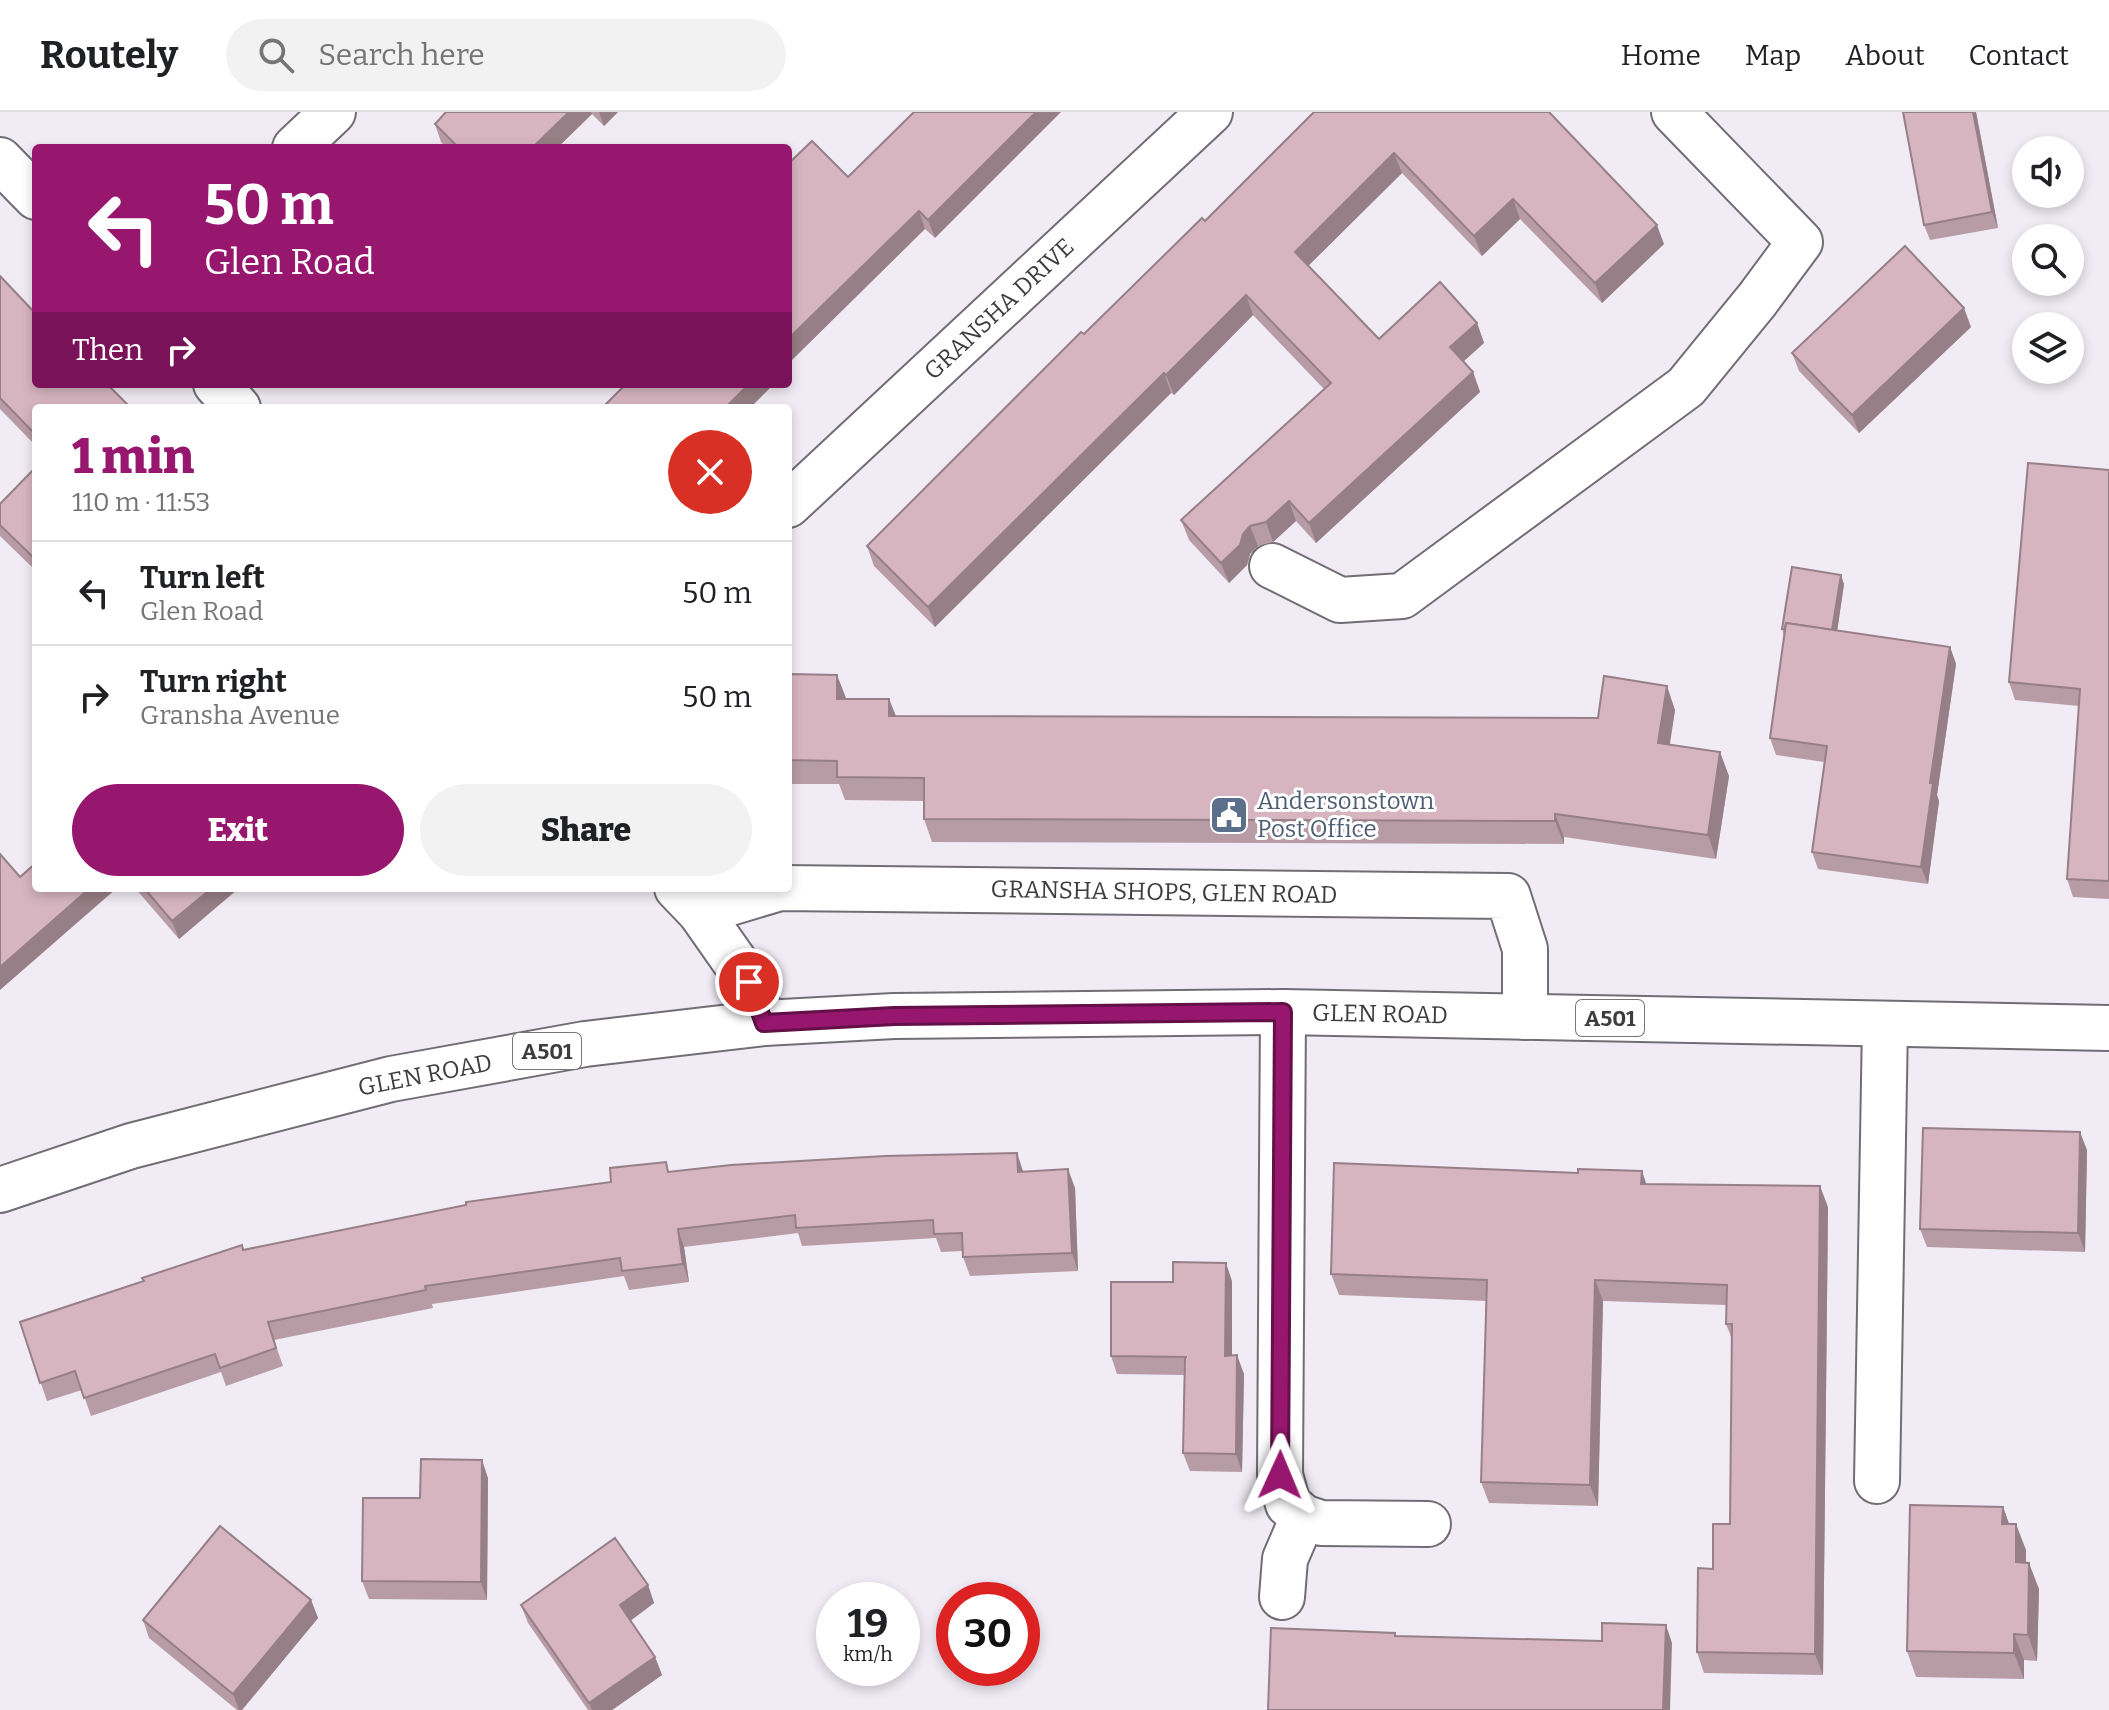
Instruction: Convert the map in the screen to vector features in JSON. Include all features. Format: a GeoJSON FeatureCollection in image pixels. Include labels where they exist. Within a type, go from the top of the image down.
{"type":"FeatureCollection","features":[{"type":"Feature","properties":{"kind":"street"},"geometry":{"type":"LineString","coordinates":[[299,144],[333,112]]}},
{"type":"Feature","properties":{"kind":"street","name":"GRANSHA DRIVE"},"geometry":{"type":"LineString","coordinates":[[792,501],[1210,112]]}},
{"type":"Feature","properties":{"kind":"street"},"geometry":{"type":"LineString","coordinates":[[1272,566],[1340,600],[1402,596],[1686,387],[1800,242],[1674,112]]}},
{"type":"Feature","properties":{"kind":"street"},"geometry":{"type":"LineString","coordinates":[[0,160],[32,193]]}},
{"type":"Feature","properties":{"kind":"street"},"geometry":{"type":"LineString","coordinates":[[220,388],[234,404]]}},
{"type":"Feature","properties":{"kind":"street","name":"GRANSHA SHOPS, GLEN ROAD"},"geometry":{"type":"LineString","coordinates":[[792,888],[1508,896],[1525,949],[1525,1017]]}},
{"type":"Feature","properties":{"kind":"street","name":"GRANSHA SHOPS, GLEN ROAD"},"geometry":{"type":"LineString","coordinates":[[688,900],[749,892]]}},
{"type":"Feature","properties":{"kind":"street"},"geometry":{"type":"LineString","coordinates":[[688,900],[749,982],[764,1023]]}},
{"type":"Feature","properties":{"kind":"street"},"geometry":{"type":"LineString","coordinates":[[1283,1012],[1280,1475],[1288,1504],[1303,1517],[1321,1523],[1428,1524]]}},
{"type":"Feature","properties":{"kind":"street","name":"GLEN ROAD"},"geometry":{"type":"LineString","coordinates":[[0,1190],[131,1146],[391,1079],[585,1044],[764,1023],[894,1016],[1283,1012],[2109,1028]]}},
{"type":"Feature","properties":{"kind":"street"},"geometry":{"type":"LineString","coordinates":[[1877,1481],[1885,1024]]}},
{"type":"Feature","properties":{"kind":"street"},"geometry":{"type":"LineString","coordinates":[[1282,1597],[1285,1559],[1303,1517]]}},
{"type":"Feature","properties":{"kind":"building"},"geometry":{"type":"Polygon","coordinates":[[[446,112],[569,112],[536,144],[455,144],[435,124],[446,112]]]}},
{"type":"Feature","properties":{"kind":"building"},"geometry":{"type":"Polygon","coordinates":[[[914,112],[1036,112],[928,220],[919,211],[792,335],[792,160],[812,141],[848,177],[914,112]]]}},
{"type":"Feature","properties":{"kind":"building"},"geometry":{"type":"Polygon","coordinates":[[[1314,112],[1549,112],[1657,225],[1595,283],[1513,199],[1474,236],[1394,153],[1295,252],[1379,339],[1440,282],[1477,323],[1450,347],[1473,372],[1309,523],[1289,501],[1266,522],[1250,526],[1243,534],[1240,545],[1221,563],[1181,520],[1331,383],[1246,295],[928,607],[867,546],[1081,332],[1084,334],[1202,218],[1205,221],[1314,112]]]}},
{"type":"Feature","properties":{"kind":"building"},"geometry":{"type":"Polygon","coordinates":[[[1903,112],[1973,112],[1992,212],[1924,225],[1903,112]]]}},
{"type":"Feature","properties":{"kind":"building"},"geometry":{"type":"Polygon","coordinates":[[[1905,246],[1964,308],[1852,415],[1792,353],[1905,246]]]}},
{"type":"Feature","properties":{"kind":"building"},"geometry":{"type":"Polygon","coordinates":[[[0,276],[32,310],[32,388],[111,388],[127,404],[32,404],[32,431],[0,398],[0,276]]]}},
{"type":"Feature","properties":{"kind":"building"},"geometry":{"type":"Polygon","coordinates":[[[622,388],[745,388],[729,404],[606,404],[622,388]]]}},
{"type":"Feature","properties":{"kind":"building"},"geometry":{"type":"Polygon","coordinates":[[[2028,463],[2109,470],[2109,881],[2067,879],[2080,689],[2009,682],[2028,463]]]}},
{"type":"Feature","properties":{"kind":"building"},"geometry":{"type":"Polygon","coordinates":[[[32,471],[32,556],[0,525],[0,504],[32,471]]]}},
{"type":"Feature","properties":{"kind":"building"},"geometry":{"type":"Polygon","coordinates":[[[1792,567],[1841,575],[1832,630],[1786,623],[1785,629],[1782,629],[1792,567]]]}},
{"type":"Feature","properties":{"kind":"building"},"geometry":{"type":"Polygon","coordinates":[[[1786,623],[1950,647],[1921,867],[1812,852],[1827,746],[1770,738],[1786,623]]]}},
{"type":"Feature","properties":{"kind":"building"},"geometry":{"type":"Polygon","coordinates":[[[792,674],[837,675],[837,699],[889,699],[889,716],[1598,718],[1604,676],[1667,686],[1658,743],[1720,752],[1708,835],[1555,814],[1555,821],[924,819],[924,778],[837,777],[837,761],[792,760],[792,674]]]}},
{"type":"Feature","properties":{"kind":"building"},"geometry":{"type":"Polygon","coordinates":[[[0,854],[20,877],[32,866],[32,892],[85,892],[0,967],[0,854]]]}},
{"type":"Feature","properties":{"kind":"building"},"geometry":{"type":"Polygon","coordinates":[[[147,892],[207,892],[172,921],[147,892]]]}},
{"type":"Feature","properties":{"kind":"building"},"geometry":{"type":"Polygon","coordinates":[[[1923,1128],[2080,1132],[2078,1233],[1920,1229],[1923,1128]]]}},
{"type":"Feature","properties":{"kind":"building"},"geometry":{"type":"Polygon","coordinates":[[[1017,1153],[1018,1172],[1068,1169],[1072,1253],[963,1257],[962,1233],[934,1234],[933,1220],[796,1228],[795,1215],[678,1229],[683,1264],[622,1271],[620,1258],[425,1286],[426,1290],[268,1322],[276,1348],[220,1368],[215,1354],[84,1398],[75,1371],[40,1383],[20,1322],[242,1245],[243,1250],[466,1205],[466,1202],[611,1182],[610,1168],[666,1162],[668,1172],[885,1156],[1017,1153]]]}},
{"type":"Feature","properties":{"kind":"building"},"geometry":{"type":"Polygon","coordinates":[[[1334,1163],[1578,1173],[1578,1169],[1642,1171],[1641,1184],[1820,1186],[1815,1654],[1697,1652],[1698,1568],[1713,1569],[1713,1524],[1730,1524],[1732,1324],[1726,1324],[1727,1285],[1595,1280],[1590,1485],[1481,1482],[1487,1280],[1331,1274],[1334,1163]]]}},
{"type":"Feature","properties":{"kind":"building"},"geometry":{"type":"Polygon","coordinates":[[[1173,1262],[1226,1263],[1225,1356],[1237,1355],[1236,1454],[1183,1453],[1187,1357],[1111,1356],[1111,1282],[1173,1282],[1173,1262]]]}},
{"type":"Feature","properties":{"kind":"building"},"geometry":{"type":"Polygon","coordinates":[[[421,1459],[482,1460],[481,1582],[362,1581],[363,1498],[420,1498],[421,1459]]]}},
{"type":"Feature","properties":{"kind":"building"},"geometry":{"type":"Polygon","coordinates":[[[1910,1505],[2003,1507],[2002,1524],[2016,1524],[2016,1562],[2029,1563],[2028,1635],[2014,1634],[2014,1653],[1907,1651],[1910,1505]]]}},
{"type":"Feature","properties":{"kind":"building"},"geometry":{"type":"Polygon","coordinates":[[[220,1526],[311,1600],[233,1694],[143,1620],[220,1526]]]}},
{"type":"Feature","properties":{"kind":"building"},"geometry":{"type":"Polygon","coordinates":[[[615,1538],[648,1585],[620,1605],[655,1657],[589,1703],[521,1605],[615,1538]]]}},
{"type":"Feature","properties":{"kind":"building"},"geometry":{"type":"Polygon","coordinates":[[[1602,1623],[1666,1625],[1663,1710],[1268,1710],[1271,1628],[1395,1633],[1395,1636],[1602,1641],[1602,1623]]]}},
{"type":"Feature","properties":{"kind":"place","name":"Andersonstown Post Office"},"geometry":{"type":"Point","coordinates":[1229,815]}},
{"type":"Feature","properties":{"kind":"route"},"geometry":{"type":"LineString","coordinates":[[749,982],[764,1023],[894,1016],[1283,1012],[1280,1475]]}}]}
